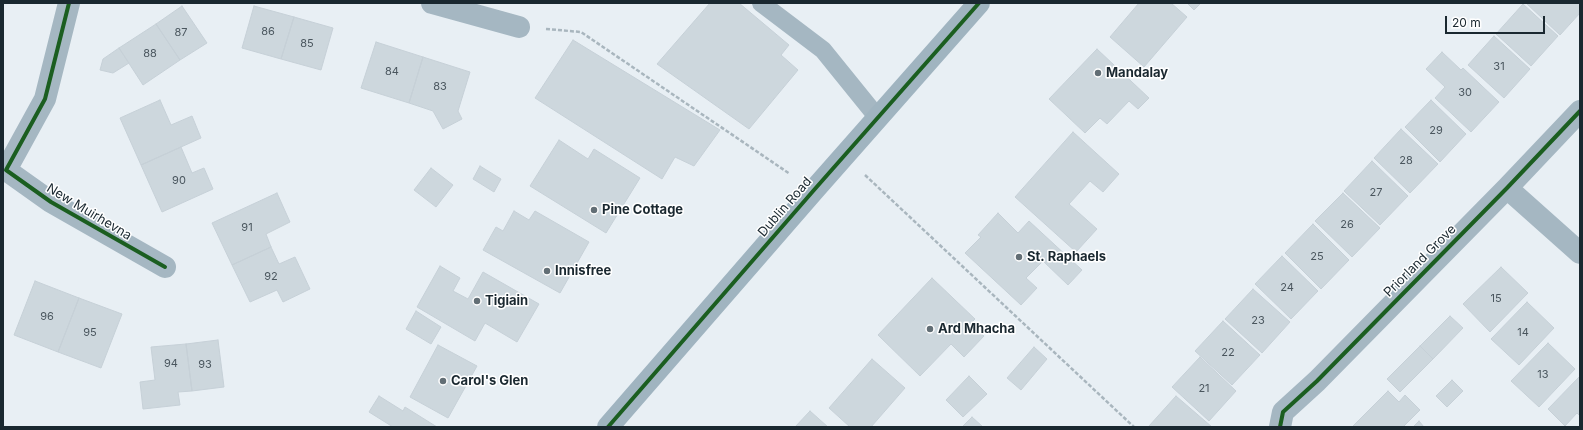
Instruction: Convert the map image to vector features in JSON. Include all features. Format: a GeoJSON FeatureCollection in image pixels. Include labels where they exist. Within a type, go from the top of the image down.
{"type":"FeatureCollection","features":[{"type":"Feature","properties":{"kind":"main road","name":"Dublin Road"},"geometry":{"type":"LineString","coordinates":[[608,427],[845,154],[980,3]]}},
{"type":"Feature","properties":{"kind":"street","name":"New Muirhevna"},"geometry":{"type":"LineString","coordinates":[[69,3],[45,99],[5,171],[51,202],[165,267]]}},
{"type":"Feature","properties":{"kind":"street"},"geometry":{"type":"LineString","coordinates":[[432,3],[519,27]]}},
{"type":"Feature","properties":{"kind":"street","name":"Priorland Grove"},"geometry":{"type":"LineString","coordinates":[[1280,427],[1283,412],[1317,381],[1507,188],[1580,111]]}},
{"type":"Feature","properties":{"kind":"street"},"geometry":{"type":"LineString","coordinates":[[1507,188],[1580,253]]}},
{"type":"Feature","properties":{"kind":"lane"},"geometry":{"type":"LineString","coordinates":[[761,3],[823,50],[878,118]]}},
{"type":"Feature","properties":{"kind":"path"},"geometry":{"type":"LineString","coordinates":[[519,27],[581,32],[814,190]]}},
{"type":"Feature","properties":{"kind":"path"},"geometry":{"type":"LineString","coordinates":[[845,154],[873,184],[1134,427]]}},
{"type":"Feature","properties":{"kind":"building"},"geometry":{"type":"Polygon","coordinates":[[[710,3],[739,3],[789,45],[781,55],[798,70],[749,129],[657,64],[710,3]]]}},
{"type":"Feature","properties":{"kind":"building"},"geometry":{"type":"Polygon","coordinates":[[[1139,3],[1171,3],[1187,17],[1144,67],[1110,37],[1139,3]]]}},
{"type":"Feature","properties":{"kind":"building"},"geometry":{"type":"Polygon","coordinates":[[[1187,3],[1201,3],[1194,10],[1187,3]]]}},
{"type":"Feature","properties":{"kind":"building"},"geometry":{"type":"Polygon","coordinates":[[[1526,3],[1580,3],[1580,13],[1560,35],[1526,3]]]}},
{"type":"Feature","properties":{"kind":"building"},"geometry":{"type":"Polygon","coordinates":[[[1523,4],[1558,36],[1531,66],[1496,34],[1523,4]]]}},
{"type":"Feature","properties":{"kind":"building"},"geometry":{"type":"Polygon","coordinates":[[[182,6],[207,43],[180,60],[156,24],[182,6]]]}},
{"type":"Feature","properties":{"kind":"building"},"geometry":{"type":"Polygon","coordinates":[[[254,6],[294,17],[281,59],[242,48],[254,6]]]}},
{"type":"Feature","properties":{"kind":"building"},"geometry":{"type":"Polygon","coordinates":[[[294,17],[333,28],[321,70],[281,59],[294,17]]]}},
{"type":"Feature","properties":{"kind":"building"},"geometry":{"type":"Polygon","coordinates":[[[156,24],[180,60],[143,85],[119,48],[156,24]]]}},
{"type":"Feature","properties":{"kind":"building"},"geometry":{"type":"Polygon","coordinates":[[[1494,36],[1530,69],[1504,98],[1468,65],[1494,36]]]}},
{"type":"Feature","properties":{"kind":"building"},"geometry":{"type":"Polygon","coordinates":[[[573,40],[720,130],[694,166],[675,157],[662,179],[535,98],[573,40]]]}},
{"type":"Feature","properties":{"kind":"building"},"geometry":{"type":"Polygon","coordinates":[[[376,42],[423,57],[409,103],[361,88],[376,42]]]}},
{"type":"Feature","properties":{"kind":"building"},"geometry":{"type":"Polygon","coordinates":[[[119,48],[129,63],[113,73],[100,70],[103,59],[119,48]]]}},
{"type":"Feature","properties":{"kind":"building","name":"Mandalay"},"geometry":{"type":"Polygon","coordinates":[[[1097,49],[1149,98],[1138,109],[1129,101],[1107,124],[1100,118],[1085,133],[1049,99],[1097,49]]]}},
{"type":"Feature","properties":{"kind":"building"},"geometry":{"type":"Polygon","coordinates":[[[1442,52],[1461,70],[1463,68],[1499,102],[1471,132],[1435,98],[1445,87],[1426,69],[1442,52]]]}},
{"type":"Feature","properties":{"kind":"building"},"geometry":{"type":"Polygon","coordinates":[[[423,57],[470,72],[458,111],[462,119],[443,129],[433,111],[409,103],[423,57]]]}},
{"type":"Feature","properties":{"kind":"building"},"geometry":{"type":"Polygon","coordinates":[[[160,100],[171,125],[192,116],[201,138],[141,165],[120,118],[160,100]]]}},
{"type":"Feature","properties":{"kind":"building"},"geometry":{"type":"Polygon","coordinates":[[[1431,100],[1466,134],[1440,162],[1405,127],[1431,100]]]}},
{"type":"Feature","properties":{"kind":"building"},"geometry":{"type":"Polygon","coordinates":[[[1401,129],[1438,164],[1410,193],[1374,158],[1401,129]]]}},
{"type":"Feature","properties":{"kind":"building"},"geometry":{"type":"Polygon","coordinates":[[[1073,132],[1119,174],[1103,192],[1090,181],[1069,204],[1097,229],[1076,252],[1015,197],[1073,132]]]}},
{"type":"Feature","properties":{"kind":"building","name":"Pine Cottage"},"geometry":{"type":"Polygon","coordinates":[[[559,140],[588,159],[594,149],[640,178],[606,233],[530,186],[559,140]]]}},
{"type":"Feature","properties":{"kind":"building"},"geometry":{"type":"Polygon","coordinates":[[[181,147],[192,173],[204,168],[213,189],[162,212],[141,165],[181,147]]]}},
{"type":"Feature","properties":{"kind":"building"},"geometry":{"type":"Polygon","coordinates":[[[1372,161],[1408,196],[1380,225],[1344,191],[1372,161]]]}},
{"type":"Feature","properties":{"kind":"building"},"geometry":{"type":"Polygon","coordinates":[[[480,166],[501,179],[494,192],[473,179],[480,166]]]}},
{"type":"Feature","properties":{"kind":"building"},"geometry":{"type":"Polygon","coordinates":[[[431,168],[453,185],[436,207],[414,190],[431,168]]]}},
{"type":"Feature","properties":{"kind":"building"},"geometry":{"type":"Polygon","coordinates":[[[277,193],[290,222],[266,234],[271,247],[232,265],[212,223],[277,193]]]}},
{"type":"Feature","properties":{"kind":"building"},"geometry":{"type":"Polygon","coordinates":[[[1343,193],[1380,228],[1352,257],[1315,221],[1343,193]]]}},
{"type":"Feature","properties":{"kind":"building","name":"Innisfree"},"geometry":{"type":"Polygon","coordinates":[[[514,211],[529,220],[535,211],[589,242],[560,293],[483,250],[496,227],[503,231],[514,211]]]}},
{"type":"Feature","properties":{"kind":"building","name":"St. Raphaels"},"geometry":{"type":"Polygon","coordinates":[[[998,213],[1018,233],[1029,221],[1082,270],[1068,285],[1043,261],[1026,278],[1037,288],[1021,305],[965,253],[981,237],[978,235],[998,213]]]}},
{"type":"Feature","properties":{"kind":"building"},"geometry":{"type":"Polygon","coordinates":[[[1313,224],[1349,260],[1321,289],[1285,253],[1313,224]]]}},
{"type":"Feature","properties":{"kind":"building"},"geometry":{"type":"Polygon","coordinates":[[[271,247],[279,264],[295,257],[310,289],[283,302],[277,290],[250,302],[232,265],[271,247]]]}},
{"type":"Feature","properties":{"kind":"building"},"geometry":{"type":"Polygon","coordinates":[[[1282,256],[1318,291],[1291,319],[1255,284],[1282,256]]]}},
{"type":"Feature","properties":{"kind":"building","name":"Tigiain"},"geometry":{"type":"Polygon","coordinates":[[[440,266],[460,278],[453,291],[468,299],[483,272],[539,304],[517,342],[485,323],[475,341],[417,307],[440,266]]]}},
{"type":"Feature","properties":{"kind":"building"},"geometry":{"type":"Polygon","coordinates":[[[1501,267],[1528,293],[1490,332],[1463,304],[1501,267]]]}},
{"type":"Feature","properties":{"kind":"building","name":"Ard Mhacha"},"geometry":{"type":"Polygon","coordinates":[[[932,278],[975,319],[970,324],[984,336],[964,357],[951,344],[920,376],[878,335],[932,278]]]}},
{"type":"Feature","properties":{"kind":"building"},"geometry":{"type":"Polygon","coordinates":[[[35,281],[79,298],[58,352],[14,335],[35,281]]]}},
{"type":"Feature","properties":{"kind":"building"},"geometry":{"type":"Polygon","coordinates":[[[1253,289],[1290,322],[1262,353],[1225,319],[1253,289]]]}},
{"type":"Feature","properties":{"kind":"building"},"geometry":{"type":"Polygon","coordinates":[[[79,298],[122,314],[101,368],[58,352],[79,298]]]}},
{"type":"Feature","properties":{"kind":"building"},"geometry":{"type":"Polygon","coordinates":[[[1527,302],[1554,328],[1519,365],[1491,339],[1527,302]]]}},
{"type":"Feature","properties":{"kind":"building"},"geometry":{"type":"Polygon","coordinates":[[[416,311],[441,327],[431,344],[406,329],[416,311]]]}},
{"type":"Feature","properties":{"kind":"building"},"geometry":{"type":"Polygon","coordinates":[[[1450,316],[1463,328],[1433,359],[1420,346],[1450,316]]]}},
{"type":"Feature","properties":{"kind":"building"},"geometry":{"type":"Polygon","coordinates":[[[1223,321],[1260,355],[1232,385],[1195,351],[1223,321]]]}},
{"type":"Feature","properties":{"kind":"building"},"geometry":{"type":"Polygon","coordinates":[[[218,340],[224,387],[192,391],[186,344],[218,340]]]}},
{"type":"Feature","properties":{"kind":"building"},"geometry":{"type":"Polygon","coordinates":[[[1548,343],[1575,369],[1539,407],[1511,381],[1548,343]]]}},
{"type":"Feature","properties":{"kind":"building"},"geometry":{"type":"Polygon","coordinates":[[[186,344],[192,391],[178,392],[180,405],[143,409],[140,382],[155,380],[151,347],[186,344]]]}},
{"type":"Feature","properties":{"kind":"building","name":"Carol's Glen"},"geometry":{"type":"Polygon","coordinates":[[[438,345],[477,366],[448,418],[410,397],[438,345]]]}},
{"type":"Feature","properties":{"kind":"building"},"geometry":{"type":"Polygon","coordinates":[[[1420,346],[1433,359],[1400,392],[1387,379],[1420,346]]]}},
{"type":"Feature","properties":{"kind":"building"},"geometry":{"type":"Polygon","coordinates":[[[1034,347],[1047,359],[1021,390],[1007,378],[1034,347]]]}},
{"type":"Feature","properties":{"kind":"building"},"geometry":{"type":"Polygon","coordinates":[[[1200,357],[1236,391],[1209,421],[1172,387],[1200,357]]]}},
{"type":"Feature","properties":{"kind":"building"},"geometry":{"type":"Polygon","coordinates":[[[872,359],[905,388],[871,427],[850,427],[829,408],[872,359]]]}},
{"type":"Feature","properties":{"kind":"building"},"geometry":{"type":"Polygon","coordinates":[[[969,376],[987,394],[963,417],[946,400],[969,376]]]}},
{"type":"Feature","properties":{"kind":"building"},"geometry":{"type":"Polygon","coordinates":[[[1580,376],[1580,416],[1577,413],[1565,426],[1548,409],[1580,376]]]}},
{"type":"Feature","properties":{"kind":"building"},"geometry":{"type":"Polygon","coordinates":[[[1452,380],[1463,391],[1447,407],[1436,396],[1452,380]]]}},
{"type":"Feature","properties":{"kind":"building"},"geometry":{"type":"Polygon","coordinates":[[[1388,391],[1399,402],[1405,395],[1420,410],[1403,427],[1352,427],[1388,391]]]}},
{"type":"Feature","properties":{"kind":"building"},"geometry":{"type":"Polygon","coordinates":[[[379,396],[403,411],[405,407],[437,427],[393,427],[369,412],[379,396]]]}},
{"type":"Feature","properties":{"kind":"building"},"geometry":{"type":"Polygon","coordinates":[[[1176,396],[1212,427],[1150,427],[1149,426],[1176,396]]]}},
{"type":"Feature","properties":{"kind":"building"},"geometry":{"type":"Polygon","coordinates":[[[810,411],[828,427],[795,427],[810,411]]]}},
{"type":"Feature","properties":{"kind":"building"},"geometry":{"type":"Polygon","coordinates":[[[972,417],[983,427],[962,427],[972,417]]]}},
{"type":"Feature","properties":{"kind":"building"},"geometry":{"type":"Polygon","coordinates":[[[1419,421],[1424,427],[1413,427],[1419,421]]]}},
{"type":"Feature","properties":{"kind":"cycle path"},"geometry":{"type":"LineString","coordinates":[[69,3],[45,99],[6,170],[51,202],[165,267]]}},
{"type":"Feature","properties":{"kind":"cycle path"},"geometry":{"type":"LineString","coordinates":[[608,427],[979,3]]}},
{"type":"Feature","properties":{"kind":"cycle path"},"geometry":{"type":"LineString","coordinates":[[1280,427],[1283,412],[1317,381],[1507,188],[1580,111]]}},
{"type":"Feature","properties":{"kind":"place","name":"Mandalay"},"geometry":{"type":"Point","coordinates":[1098,73]}},
{"type":"Feature","properties":{"kind":"place","name":"Pine Cottage"},"geometry":{"type":"Point","coordinates":[594,210]}},
{"type":"Feature","properties":{"kind":"place","name":"St. Raphaels"},"geometry":{"type":"Point","coordinates":[1019,257]}},
{"type":"Feature","properties":{"kind":"place","name":"Innisfree"},"geometry":{"type":"Point","coordinates":[547,271]}},
{"type":"Feature","properties":{"kind":"place","name":"Tigiain"},"geometry":{"type":"Point","coordinates":[477,301]}},
{"type":"Feature","properties":{"kind":"place","name":"Ard Mhacha"},"geometry":{"type":"Point","coordinates":[930,329]}},
{"type":"Feature","properties":{"kind":"place","name":"Carol's Glen"},"geometry":{"type":"Point","coordinates":[443,381]}}]}
